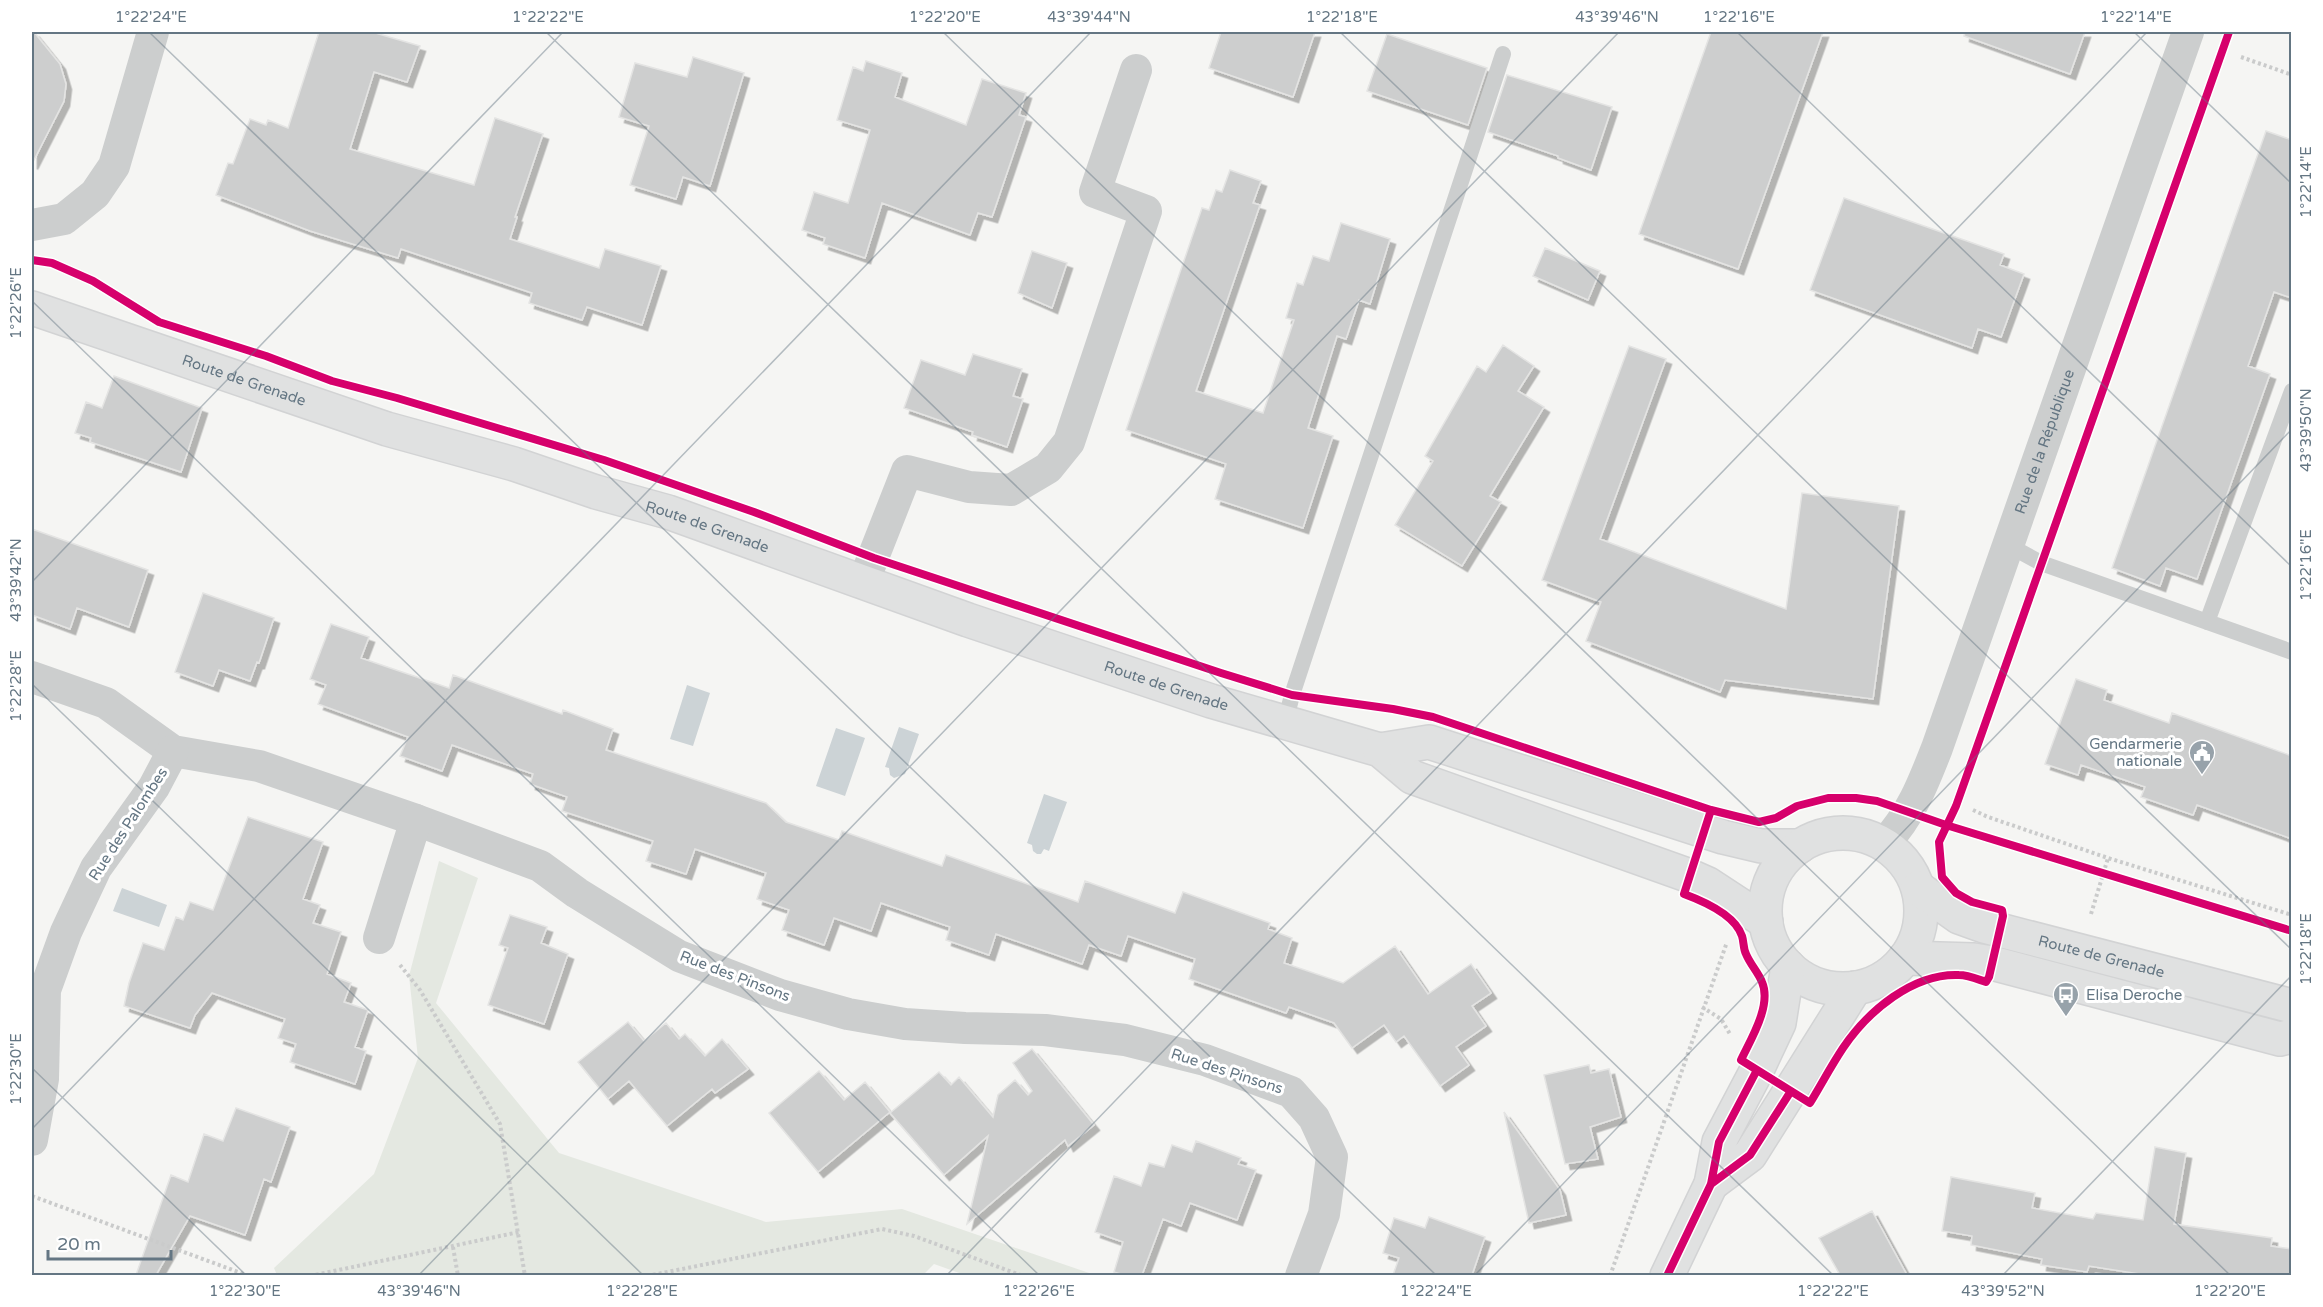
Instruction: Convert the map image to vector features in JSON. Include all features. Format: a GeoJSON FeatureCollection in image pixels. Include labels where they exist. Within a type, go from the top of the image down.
{"type":"FeatureCollection","features":[{"type":"Feature","properties":{"kind":"main road","name":"Route de Grenade"},"geometry":{"type":"LineString","coordinates":[[32,308],[387,429],[514,464],[596,492],[669,512],[863,583],[1211,701],[1380,750],[1412,777],[1690,876],[1708,884],[1766,922]]}},
{"type":"Feature","properties":{"kind":"main road","name":"Route de Grenade"},"geometry":{"type":"LineString","coordinates":[[1380,750],[1429,742],[1713,835],[1761,846],[1800,846]]}},
{"type":"Feature","properties":{"kind":"main road"},"geometry":{"type":"LineString","coordinates":[[1849,833],[1868,836],[1884,844],[1900,858],[1912,874],[1918,888],[1921,916],[1917,938],[1905,958],[1892,972],[1875,982],[1856,988],[1831,988],[1807,980],[1788,966],[1770,938],[1766,922],[1766,900],[1772,879],[1784,861],[1800,846],[1814,838],[1849,833]]}},
{"type":"Feature","properties":{"kind":"main road","name":"Route de Grenade"},"geometry":{"type":"LineString","coordinates":[[1918,888],[1959,917],[1984,926],[2292,1006]]}},
{"type":"Feature","properties":{"kind":"main road"},"geometry":{"type":"LineString","coordinates":[[1905,958],[1974,960],[2280,1039],[2292,1036]]}},
{"type":"Feature","properties":{"kind":"main road"},"geometry":{"type":"LineString","coordinates":[[1667,1275],[1712,1184],[1719,1142],[1779,1023],[1788,966]]}},
{"type":"Feature","properties":{"kind":"main road"},"geometry":{"type":"LineString","coordinates":[[1712,1184],[1750,1155],[1856,988]]}},
{"type":"Feature","properties":{"kind":"street"},"geometry":{"type":"LineString","coordinates":[[32,225],[64,219],[96,194],[114,166],[153,32]]}},
{"type":"Feature","properties":{"kind":"street","name":"Rue de la République"},"geometry":{"type":"LineString","coordinates":[[1884,844],[1900,827],[1919,795],[2188,32]]}},
{"type":"Feature","properties":{"kind":"street"},"geometry":{"type":"LineString","coordinates":[[863,583],[907,471],[969,487],[1011,490],[1048,468],[1069,442],[1146,211],[1095,192],[1136,70]]}},
{"type":"Feature","properties":{"kind":"street","name":"Rue des Pinsons"},"geometry":{"type":"LineString","coordinates":[[32,676],[106,703],[173,751],[260,766],[540,866],[578,893],[679,956],[780,995],[849,1014],[905,1024],[1045,1030],[1125,1040],[1205,1060],[1291,1092],[1314,1118],[1332,1157],[1324,1214],[1301,1275]]}},
{"type":"Feature","properties":{"kind":"street","name":"Rue des Palombes"},"geometry":{"type":"LineString","coordinates":[[32,1140],[43,1079],[45,990],[66,932],[96,868],[154,787],[173,751]]}},
{"type":"Feature","properties":{"kind":"street"},"geometry":{"type":"LineString","coordinates":[[379,938],[416,820]]}},
{"type":"Feature","properties":{"kind":"lane"},"geometry":{"type":"LineString","coordinates":[[1286,723],[1292,695],[1503,54]]}},
{"type":"Feature","properties":{"kind":"lane"},"geometry":{"type":"LineString","coordinates":[[2207,622],[2292,391]]}},
{"type":"Feature","properties":{"kind":"lane"},"geometry":{"type":"LineString","coordinates":[[2008,545],[2041,563],[2292,652]]}},
{"type":"Feature","properties":{"kind":"path"},"geometry":{"type":"LineString","coordinates":[[2241,57],[2292,75]]}},
{"type":"Feature","properties":{"kind":"path"},"geometry":{"type":"LineString","coordinates":[[1973,810],[2108,858],[2292,915]]}},
{"type":"Feature","properties":{"kind":"path"},"geometry":{"type":"LineString","coordinates":[[2090,918],[2108,858]]}},
{"type":"Feature","properties":{"kind":"path"},"geometry":{"type":"LineString","coordinates":[[2093,870],[2115,876]]}},
{"type":"Feature","properties":{"kind":"path"},"geometry":{"type":"LineString","coordinates":[[1610,1275],[1702,1007],[1727,942],[1725,931]]}},
{"type":"Feature","properties":{"kind":"path"},"geometry":{"type":"LineString","coordinates":[[379,938],[420,990],[500,1124],[525,1275]]}},
{"type":"Feature","properties":{"kind":"path"},"geometry":{"type":"LineString","coordinates":[[1702,1007],[1721,1019],[1730,1032],[1731,1038]]}},
{"type":"Feature","properties":{"kind":"path"},"geometry":{"type":"LineString","coordinates":[[32,1196],[249,1275]]}},
{"type":"Feature","properties":{"kind":"path"},"geometry":{"type":"LineString","coordinates":[[647,1275],[882,1229],[914,1236],[1023,1275]]}},
{"type":"Feature","properties":{"kind":"path"},"geometry":{"type":"LineString","coordinates":[[310,1275],[519,1232]]}},
{"type":"Feature","properties":{"kind":"path"},"geometry":{"type":"LineString","coordinates":[[453,1247],[458,1275]]}},
{"type":"Feature","properties":{"kind":"shaded area"},"geometry":{"type":"Polygon","coordinates":[[[687,685],[710,693],[693,746],[670,739],[687,685]]]}},
{"type":"Feature","properties":{"kind":"shaded area"},"geometry":{"type":"Polygon","coordinates":[[[899,727],[919,734],[905,774],[894,778],[890,775],[889,768],[885,767],[899,727]]]}},
{"type":"Feature","properties":{"kind":"shaded area"},"geometry":{"type":"Polygon","coordinates":[[[836,728],[865,738],[845,796],[816,786],[836,728]]]}},
{"type":"Feature","properties":{"kind":"shaded area"},"geometry":{"type":"Polygon","coordinates":[[[1044,794],[1067,802],[1049,851],[1044,849],[1041,854],[1037,854],[1033,851],[1032,845],[1027,843],[1044,794]]]}},
{"type":"Feature","properties":{"kind":"shaded area"},"geometry":{"type":"Polygon","coordinates":[[[439,861],[478,878],[436,1003],[559,1153],[766,1222],[902,1209],[1095,1275],[965,1275],[934,1264],[922,1276],[277,1275],[274,1268],[374,1174],[418,1058],[409,976],[439,861]]]}},
{"type":"Feature","properties":{"kind":"shaded area"},"geometry":{"type":"Polygon","coordinates":[[[122,888],[167,905],[159,927],[113,911],[122,888]]]}},
{"type":"Feature","properties":{"kind":"building"},"geometry":{"type":"Polygon","coordinates":[[[32,32],[60,64],[66,84],[64,101],[32,164],[32,32]]]}},
{"type":"Feature","properties":{"kind":"building"},"geometry":{"type":"Polygon","coordinates":[[[319,32],[372,32],[420,46],[407,82],[374,72],[350,149],[474,185],[495,118],[543,134],[515,217],[517,217],[510,239],[599,268],[605,249],[661,266],[642,325],[587,307],[582,320],[529,303],[532,293],[401,249],[398,258],[310,231],[216,195],[228,163],[233,164],[250,119],[266,125],[268,120],[288,128],[319,32]]]}},
{"type":"Feature","properties":{"kind":"building"},"geometry":{"type":"Polygon","coordinates":[[[1221,32],[1315,32],[1293,97],[1209,68],[1221,32]]]}},
{"type":"Feature","properties":{"kind":"building"},"geometry":{"type":"Polygon","coordinates":[[[1711,32],[1823,32],[1738,269],[1639,234],[1711,32]]]}},
{"type":"Feature","properties":{"kind":"building"},"geometry":{"type":"Polygon","coordinates":[[[1965,32],[2085,32],[2070,74],[1964,36],[1965,32]]]}},
{"type":"Feature","properties":{"kind":"building"},"geometry":{"type":"Polygon","coordinates":[[[1387,34],[1487,68],[1468,125],[1367,91],[1387,34]]]}},
{"type":"Feature","properties":{"kind":"building"},"geometry":{"type":"Polygon","coordinates":[[[693,57],[744,73],[710,186],[683,177],[676,199],[630,185],[649,126],[619,117],[635,63],[687,77],[693,57]]]}},
{"type":"Feature","properties":{"kind":"building"},"geometry":{"type":"Polygon","coordinates":[[[866,61],[902,73],[895,97],[966,125],[982,79],[1026,93],[1019,115],[1026,117],[992,217],[978,213],[970,235],[882,203],[865,258],[823,244],[825,238],[802,230],[814,192],[848,203],[870,130],[837,120],[853,67],[863,71],[866,61]]]}},
{"type":"Feature","properties":{"kind":"building"},"geometry":{"type":"Polygon","coordinates":[[[1507,75],[1612,107],[1591,170],[1488,132],[1507,75]]]}},
{"type":"Feature","properties":{"kind":"building"},"geometry":{"type":"Polygon","coordinates":[[[2266,131],[2292,140],[2292,298],[2274,292],[2248,366],[2270,374],[2197,579],[2166,568],[2160,586],[2112,568],[2266,131]]]}},
{"type":"Feature","properties":{"kind":"building"},"geometry":{"type":"Polygon","coordinates":[[[1230,170],[1261,181],[1253,203],[1260,205],[1196,391],[1263,413],[1294,320],[1286,318],[1297,283],[1303,285],[1313,256],[1329,261],[1341,223],[1390,239],[1370,304],[1359,300],[1346,339],[1337,336],[1308,428],[1333,436],[1303,528],[1215,499],[1226,464],[1126,430],[1202,208],[1209,210],[1216,190],[1222,192],[1230,170]]]}},
{"type":"Feature","properties":{"kind":"building"},"geometry":{"type":"Polygon","coordinates":[[[1844,198],[2004,254],[2000,265],[2024,274],[2001,337],[1978,329],[1972,348],[1810,290],[1844,198]]]}},
{"type":"Feature","properties":{"kind":"building"},"geometry":{"type":"Polygon","coordinates":[[[1545,248],[1600,271],[1588,300],[1533,276],[1545,248]]]}},
{"type":"Feature","properties":{"kind":"building"},"geometry":{"type":"Polygon","coordinates":[[[1032,251],[1067,263],[1052,308],[1018,293],[1032,251]]]}},
{"type":"Feature","properties":{"kind":"building"},"geometry":{"type":"Polygon","coordinates":[[[1503,345],[1534,366],[1518,391],[1544,407],[1490,496],[1501,502],[1462,566],[1395,525],[1433,461],[1425,456],[1477,366],[1486,372],[1503,345]]]}},
{"type":"Feature","properties":{"kind":"building"},"geometry":{"type":"Polygon","coordinates":[[[1629,346],[1666,359],[1600,539],[1786,609],[1802,493],[1899,506],[1873,699],[1725,680],[1720,692],[1586,641],[1601,602],[1542,580],[1629,346]]]}},
{"type":"Feature","properties":{"kind":"building"},"geometry":{"type":"Polygon","coordinates":[[[973,354],[1022,369],[1013,396],[1023,399],[1007,447],[972,435],[973,432],[904,408],[921,360],[965,375],[973,354]]]}},
{"type":"Feature","properties":{"kind":"building"},"geometry":{"type":"Polygon","coordinates":[[[114,376],[202,408],[181,472],[90,442],[91,438],[75,433],[86,402],[102,408],[114,376]]]}},
{"type":"Feature","properties":{"kind":"building"},"geometry":{"type":"Polygon","coordinates":[[[32,529],[148,570],[129,627],[77,608],[70,629],[32,615],[32,529]]]}},
{"type":"Feature","properties":{"kind":"building"},"geometry":{"type":"Polygon","coordinates":[[[203,593],[274,618],[259,663],[257,662],[250,681],[219,670],[213,686],[175,672],[203,593]]]}},
{"type":"Feature","properties":{"kind":"building"},"geometry":{"type":"Polygon","coordinates":[[[331,624],[369,637],[361,658],[449,688],[453,675],[562,714],[563,710],[613,729],[606,750],[766,803],[786,822],[839,840],[842,831],[942,866],[946,855],[1078,902],[1085,881],[1175,913],[1183,892],[1270,923],[1268,929],[1292,938],[1284,963],[1343,983],[1395,946],[1428,994],[1471,964],[1491,993],[1472,1006],[1486,1026],[1456,1047],[1469,1065],[1440,1086],[1404,1036],[1396,1042],[1384,1025],[1352,1048],[1334,1023],[1289,1007],[1286,1013],[1189,979],[1195,959],[1128,936],[1121,956],[1089,945],[1082,964],[996,934],[989,955],[946,940],[950,927],[881,903],[871,931],[834,918],[824,945],[782,930],[789,910],[757,899],[766,873],[695,849],[686,874],[646,861],[653,841],[562,811],[567,797],[530,784],[533,774],[452,745],[442,771],[400,756],[408,737],[318,704],[326,685],[310,679],[331,624]]]}},
{"type":"Feature","properties":{"kind":"building","name":"Gendarmerie nationale"},"geometry":{"type":"Polygon","coordinates":[[[2076,679],[2107,690],[2104,700],[2169,723],[2172,713],[2292,756],[2292,839],[2197,805],[2193,815],[2141,797],[2145,787],[2081,765],[2078,775],[2045,764],[2076,679]]]}},
{"type":"Feature","properties":{"kind":"building"},"geometry":{"type":"Polygon","coordinates":[[[248,817],[323,842],[303,899],[320,905],[313,923],[341,932],[327,974],[351,983],[344,1002],[368,1010],[355,1047],[366,1051],[355,1084],[290,1062],[296,1044],[278,1038],[285,1019],[212,993],[195,1015],[190,1028],[124,1006],[129,983],[143,943],[164,950],[176,917],[183,920],[190,902],[213,910],[248,817]]]}},
{"type":"Feature","properties":{"kind":"building"},"geometry":{"type":"Polygon","coordinates":[[[510,915],[547,927],[541,943],[568,954],[544,1024],[488,1005],[508,948],[499,945],[510,915]]]}},
{"type":"Feature","properties":{"kind":"building"},"geometry":{"type":"Polygon","coordinates":[[[628,1022],[644,1041],[666,1023],[679,1039],[685,1034],[705,1056],[722,1039],[748,1069],[715,1093],[712,1089],[667,1126],[629,1081],[608,1099],[578,1062],[628,1022]]]}},
{"type":"Feature","properties":{"kind":"building"},"geometry":{"type":"Polygon","coordinates":[[[1032,1049],[1094,1125],[1068,1146],[1065,1140],[967,1224],[988,1136],[944,1175],[890,1113],[939,1072],[951,1085],[959,1077],[993,1117],[998,1095],[1015,1080],[1028,1095],[1032,1091],[1013,1063],[1032,1049]]]}},
{"type":"Feature","properties":{"kind":"building"},"geometry":{"type":"Polygon","coordinates":[[[1589,1065],[1591,1073],[1609,1069],[1621,1117],[1590,1127],[1598,1159],[1565,1164],[1544,1075],[1589,1065]]]}},
{"type":"Feature","properties":{"kind":"building"},"geometry":{"type":"Polygon","coordinates":[[[819,1071],[844,1100],[865,1082],[890,1112],[818,1172],[769,1113],[819,1071]]]}},
{"type":"Feature","properties":{"kind":"building"},"geometry":{"type":"Polygon","coordinates":[[[236,1108],[290,1127],[271,1182],[264,1179],[245,1235],[190,1216],[156,1275],[136,1275],[171,1175],[188,1182],[204,1134],[223,1141],[236,1108]]]}},
{"type":"Feature","properties":{"kind":"building"},"geometry":{"type":"Polygon","coordinates":[[[1504,1112],[1560,1190],[1566,1215],[1529,1223],[1504,1112]]]}},
{"type":"Feature","properties":{"kind":"building"},"geometry":{"type":"Polygon","coordinates":[[[1196,1141],[1241,1158],[1238,1164],[1256,1170],[1237,1220],[1190,1203],[1181,1226],[1163,1219],[1142,1275],[1124,1275],[1114,1272],[1123,1242],[1095,1232],[1114,1176],[1141,1186],[1149,1163],[1164,1167],[1172,1145],[1192,1152],[1196,1141]]]}},
{"type":"Feature","properties":{"kind":"building"},"geometry":{"type":"Polygon","coordinates":[[[2155,1147],[2186,1153],[2174,1224],[2272,1238],[2271,1246],[2292,1249],[2292,1275],[2146,1275],[2089,1266],[2087,1272],[2041,1265],[2042,1259],[1971,1245],[1972,1236],[1942,1231],[1951,1177],[2035,1193],[2032,1208],[2093,1219],[2096,1213],[2143,1220],[2155,1147]]]}},
{"type":"Feature","properties":{"kind":"building"},"geometry":{"type":"Polygon","coordinates":[[[1872,1211],[1907,1275],[1840,1275],[1819,1238],[1872,1211]]]}},
{"type":"Feature","properties":{"kind":"building"},"geometry":{"type":"Polygon","coordinates":[[[1429,1217],[1485,1237],[1472,1275],[1393,1275],[1399,1258],[1383,1253],[1394,1218],[1425,1228],[1429,1217]]]}},
{"type":"Feature","properties":{"kind":"cycle path"},"geometry":{"type":"LineString","coordinates":[[1711,810],[1684,894],[1709,905],[1733,922],[1742,936],[1744,950],[1762,982],[1764,991],[1762,1011],[1755,1032],[1741,1060],[1810,1103],[1853,1034],[1893,997],[1925,980],[1942,976],[1962,975],[1986,982],[2003,916],[2002,910],[1972,902],[1956,893],[1942,877],[1939,842],[1956,806],[2229,32]]}},
{"type":"Feature","properties":{"kind":"cycle path"},"geometry":{"type":"LineString","coordinates":[[32,260],[52,263],[93,281],[159,322],[266,356],[332,381],[397,398],[604,460],[754,512],[874,558],[1292,695],[1433,717],[1711,810],[1759,822],[1776,818],[1797,806],[1828,798],[1877,801],[1946,825],[2292,931]]}},
{"type":"Feature","properties":{"kind":"cycle path"},"geometry":{"type":"LineString","coordinates":[[1667,1276],[1711,1184],[1719,1142],[1757,1070]]}},
{"type":"Feature","properties":{"kind":"cycle path"},"geometry":{"type":"LineString","coordinates":[[1711,1184],[1750,1155],[1791,1091]]}},
{"type":"Feature","properties":{"kind":"place","name":"Gendarmerie nationale"},"geometry":{"type":"Point","coordinates":[2202,776]}},
{"type":"Feature","properties":{"kind":"place","name":"Elisa Deroche"},"geometry":{"type":"Point","coordinates":[2066,1018]}}]}
